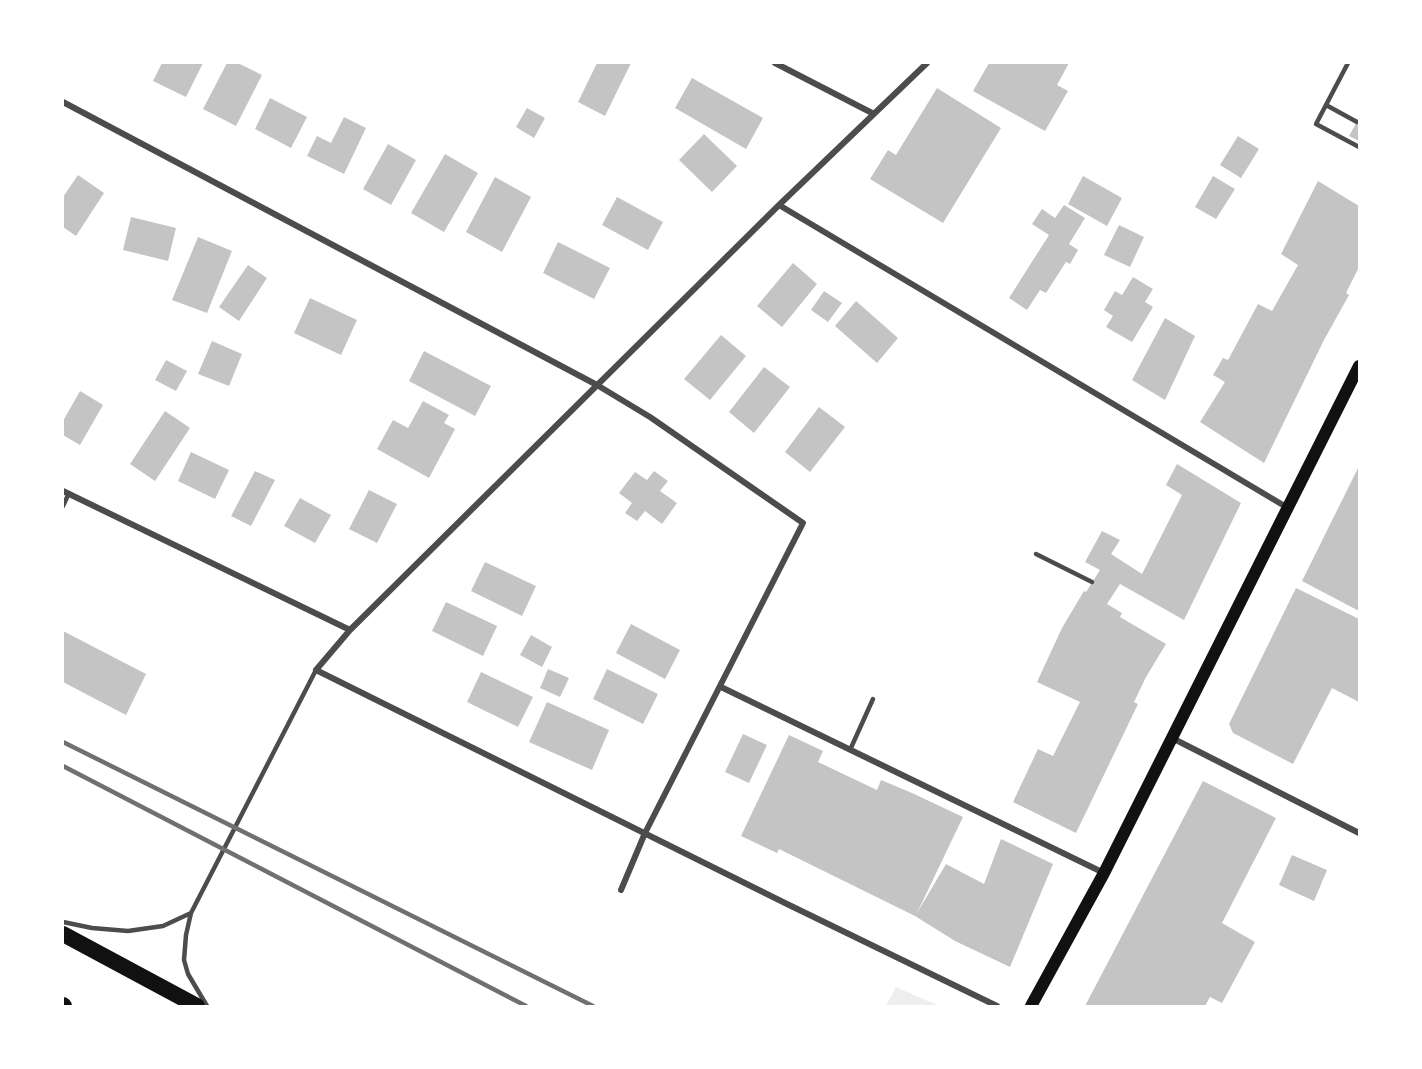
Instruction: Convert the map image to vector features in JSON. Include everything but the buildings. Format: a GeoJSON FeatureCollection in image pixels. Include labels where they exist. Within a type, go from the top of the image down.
{"type":"FeatureCollection","features":[{"type":"Feature","properties":{"kind":"highway"},"geometry":{"type":"LineString","coordinates":[[63,934],[197,1006]]}},
{"type":"Feature","properties":{"kind":"main road"},"geometry":{"type":"LineString","coordinates":[[1031,1006],[1104,873],[1359,366]]}},
{"type":"Feature","properties":{"kind":"street"},"geometry":{"type":"LineString","coordinates":[[775,63],[874,114]]}},
{"type":"Feature","properties":{"kind":"street"},"geometry":{"type":"LineString","coordinates":[[927,63],[779,205],[350,630],[316,670],[784,903],[997,1006]]}},
{"type":"Feature","properties":{"kind":"street"},"geometry":{"type":"LineString","coordinates":[[63,102],[597,385],[650,417],[803,523],[645,832],[621,890]]}},
{"type":"Feature","properties":{"kind":"street"},"geometry":{"type":"LineString","coordinates":[[779,205],[1288,508]]}},
{"type":"Feature","properties":{"kind":"street"},"geometry":{"type":"LineString","coordinates":[[66,492],[350,630]]}},
{"type":"Feature","properties":{"kind":"street"},"geometry":{"type":"LineString","coordinates":[[721,687],[1104,873]]}},
{"type":"Feature","properties":{"kind":"street"},"geometry":{"type":"LineString","coordinates":[[1172,738],[1359,832]]}},
{"type":"Feature","properties":{"kind":"lane"},"geometry":{"type":"LineString","coordinates":[[1348,63],[1316,124],[1359,147]]}},
{"type":"Feature","properties":{"kind":"lane"},"geometry":{"type":"LineString","coordinates":[[1326,105],[1357,122]]}},
{"type":"Feature","properties":{"kind":"lane"},"geometry":{"type":"LineString","coordinates":[[63,506],[66,492]]}},
{"type":"Feature","properties":{"kind":"lane"},"geometry":{"type":"LineString","coordinates":[[1036,554],[1092,582]]}},
{"type":"Feature","properties":{"kind":"lane"},"geometry":{"type":"LineString","coordinates":[[207,1006],[188,974],[184,960],[190,913],[316,670]]}},
{"type":"Feature","properties":{"kind":"lane"},"geometry":{"type":"LineString","coordinates":[[850,750],[873,699]]}},
{"type":"Feature","properties":{"kind":"lane"},"geometry":{"type":"LineString","coordinates":[[63,922],[92,928],[128,931],[163,926],[190,913]]}},
{"type":"Feature","properties":{"kind":"shaded area"},"geometry":{"type":"Polygon","coordinates":[[[896,987],[939,1006],[886,1006],[896,987]]]}},
{"type":"Feature","properties":{"kind":"railway"},"geometry":{"type":"LineString","coordinates":[[63,742],[593,1006]]}},
{"type":"Feature","properties":{"kind":"railway"},"geometry":{"type":"LineString","coordinates":[[63,766],[526,1006]]}}]}
